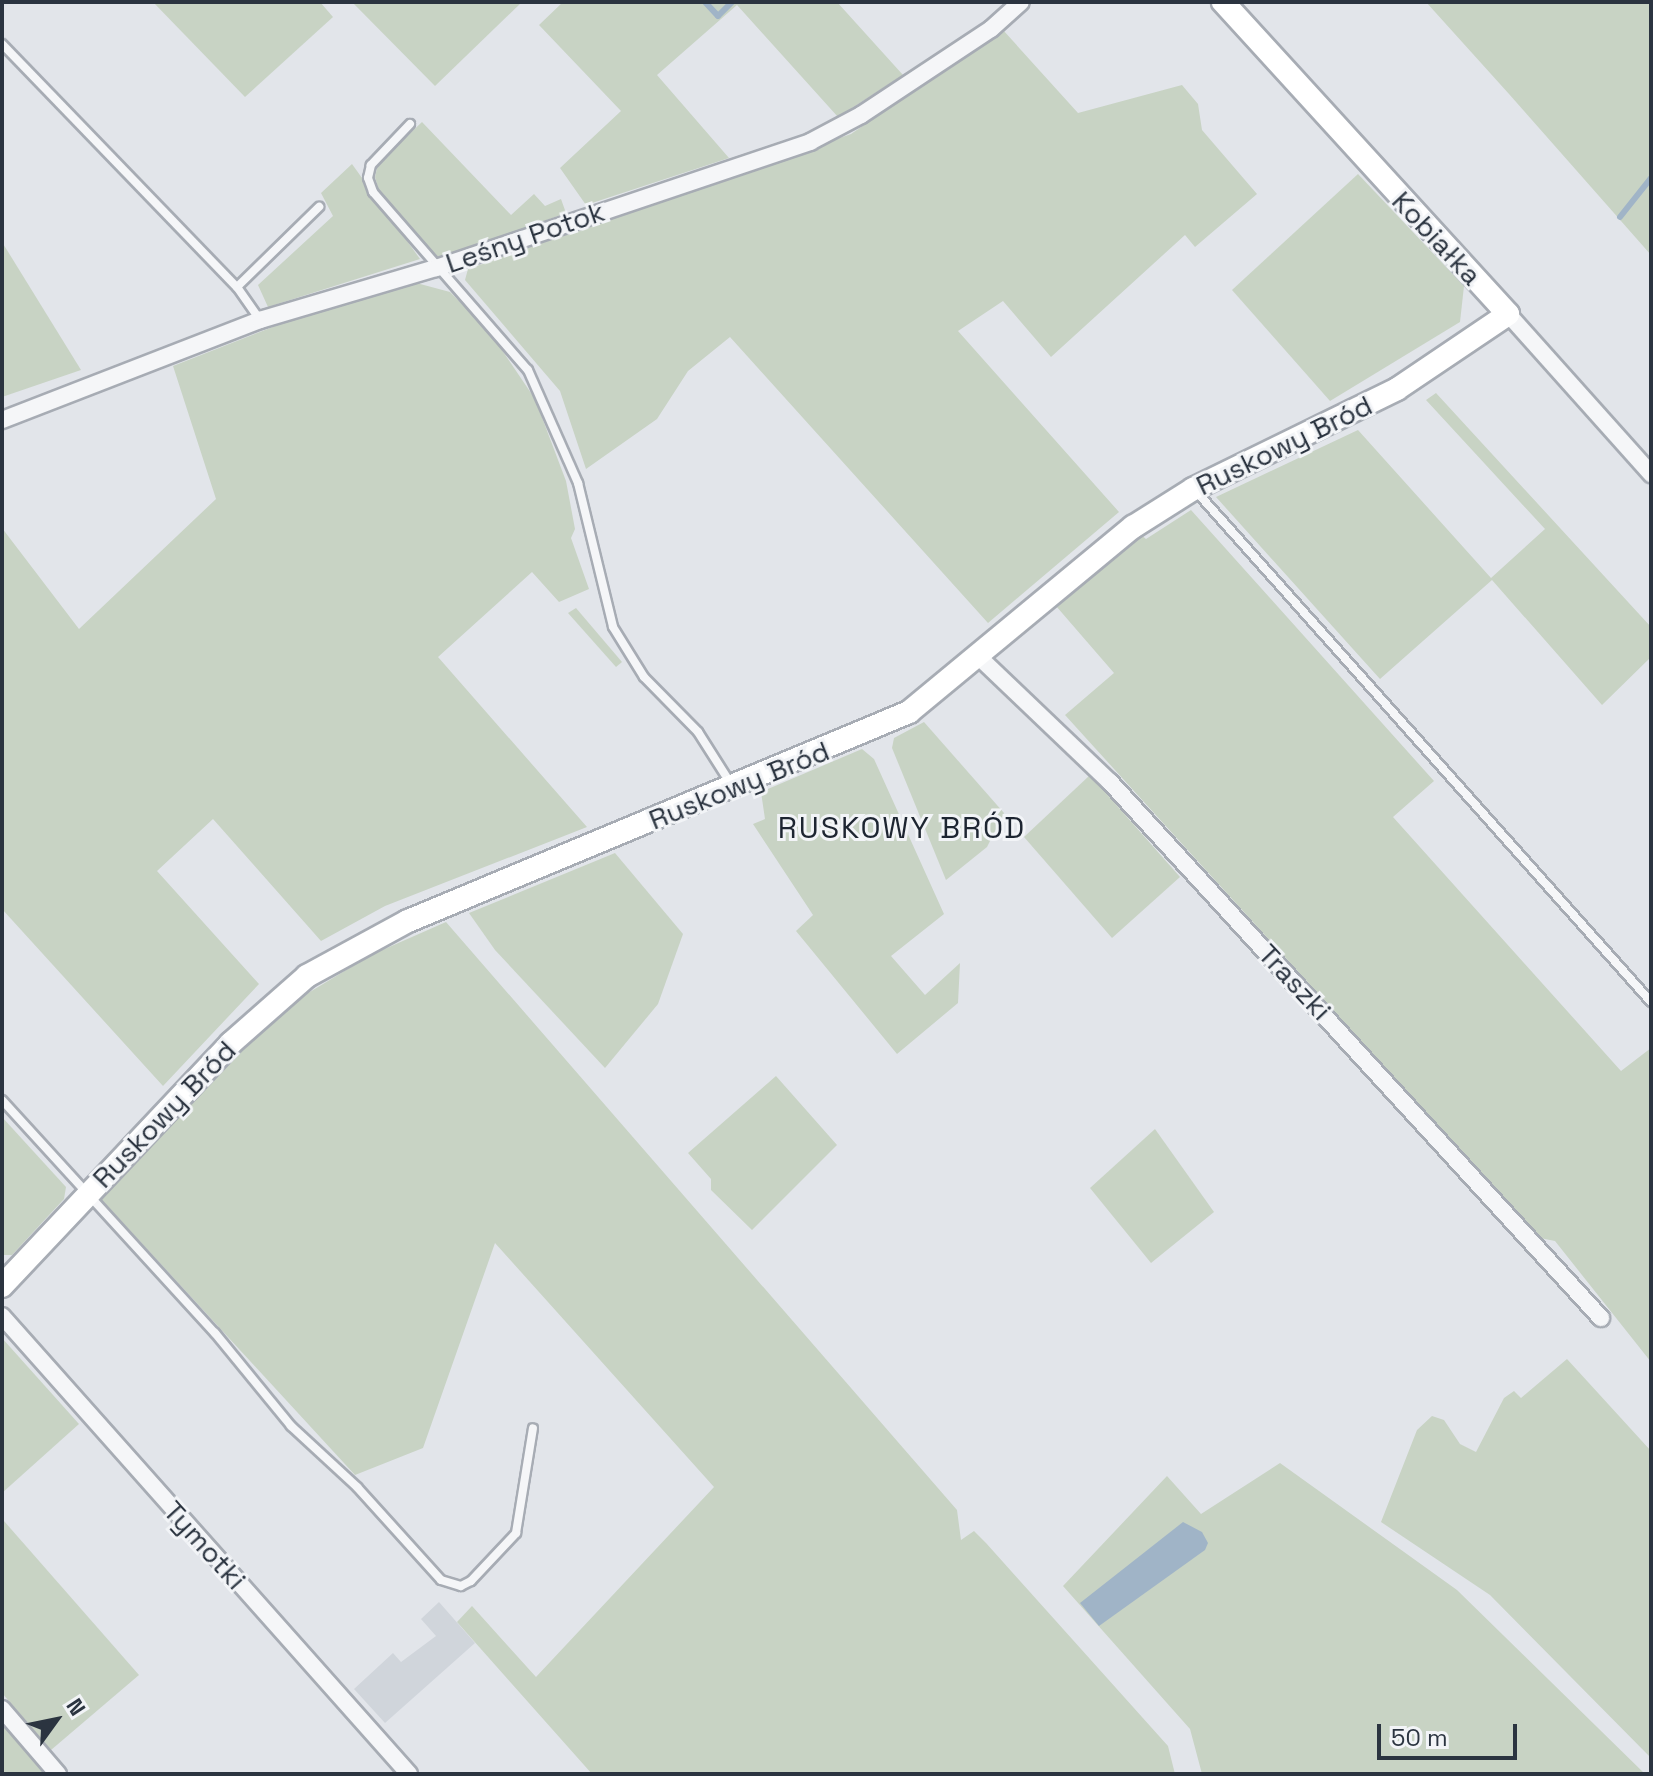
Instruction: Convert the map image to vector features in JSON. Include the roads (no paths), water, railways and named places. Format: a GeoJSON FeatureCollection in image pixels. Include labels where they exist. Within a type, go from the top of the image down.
{"type":"FeatureCollection","features":[{"type":"Feature","properties":{"kind":"street","name":"Leśny Potok"},"geometry":{"type":"LineString","coordinates":[[2,420],[260,320],[436,268],[810,142],[861,115],[991,29],[1021,2]]}},
{"type":"Feature","properties":{"kind":"street","name":"Kobiałka"},"geometry":{"type":"LineString","coordinates":[[1223,2],[1651,474]]}},
{"type":"Feature","properties":{"kind":"street","name":"Ruskowy Bród"},"geometry":{"type":"LineString","coordinates":[[2,1286],[249,1025],[288,990],[346,951],[886,724],[979,657],[1093,558],[1193,489],[1374,402],[1508,314]]}},
{"type":"Feature","properties":{"kind":"street","name":"Traszki"},"geometry":{"type":"LineString","coordinates":[[979,657],[1110,782],[1601,1318]]}},
{"type":"Feature","properties":{"kind":"street","name":"Tymotki"},"geometry":{"type":"LineString","coordinates":[[2,1316],[409,1774]]}},
{"type":"Feature","properties":{"kind":"street"},"geometry":{"type":"LineString","coordinates":[[2,1709],[58,1774]]}},
{"type":"Feature","properties":{"kind":"lane"},"geometry":{"type":"LineString","coordinates":[[2,44],[237,287],[260,320]]}},
{"type":"Feature","properties":{"kind":"lane"},"geometry":{"type":"LineString","coordinates":[[410,124],[377,155],[368,178],[436,268],[528,370],[578,483],[613,627],[644,677],[706,742],[733,788]]}},
{"type":"Feature","properties":{"kind":"lane"},"geometry":{"type":"LineString","coordinates":[[237,287],[319,207]]}},
{"type":"Feature","properties":{"kind":"lane"},"geometry":{"type":"LineString","coordinates":[[1193,489],[1651,1002]]}},
{"type":"Feature","properties":{"kind":"lane"},"geometry":{"type":"LineString","coordinates":[[2,1100],[215,1333],[291,1426],[450,1585],[471,1581],[516,1533],[533,1428]]}},
{"type":"Feature","properties":{"kind":"water"},"geometry":{"type":"Polygon","coordinates":[[[1183,1522],[1202,1532],[1208,1543],[1205,1550],[1099,1626],[1080,1603],[1183,1522]]]}},
{"type":"Feature","properties":{"kind":"waterway"},"geometry":{"type":"LineString","coordinates":[[705,2],[718,16],[732,2]]}},
{"type":"Feature","properties":{"kind":"waterway"},"geometry":{"type":"LineString","coordinates":[[1620,217],[1651,178]]}},
{"type":"Feature","properties":{"kind":"district","name":"RUSKOWY BRÓD"},"geometry":{"type":"Point","coordinates":[902,828]}}]}
